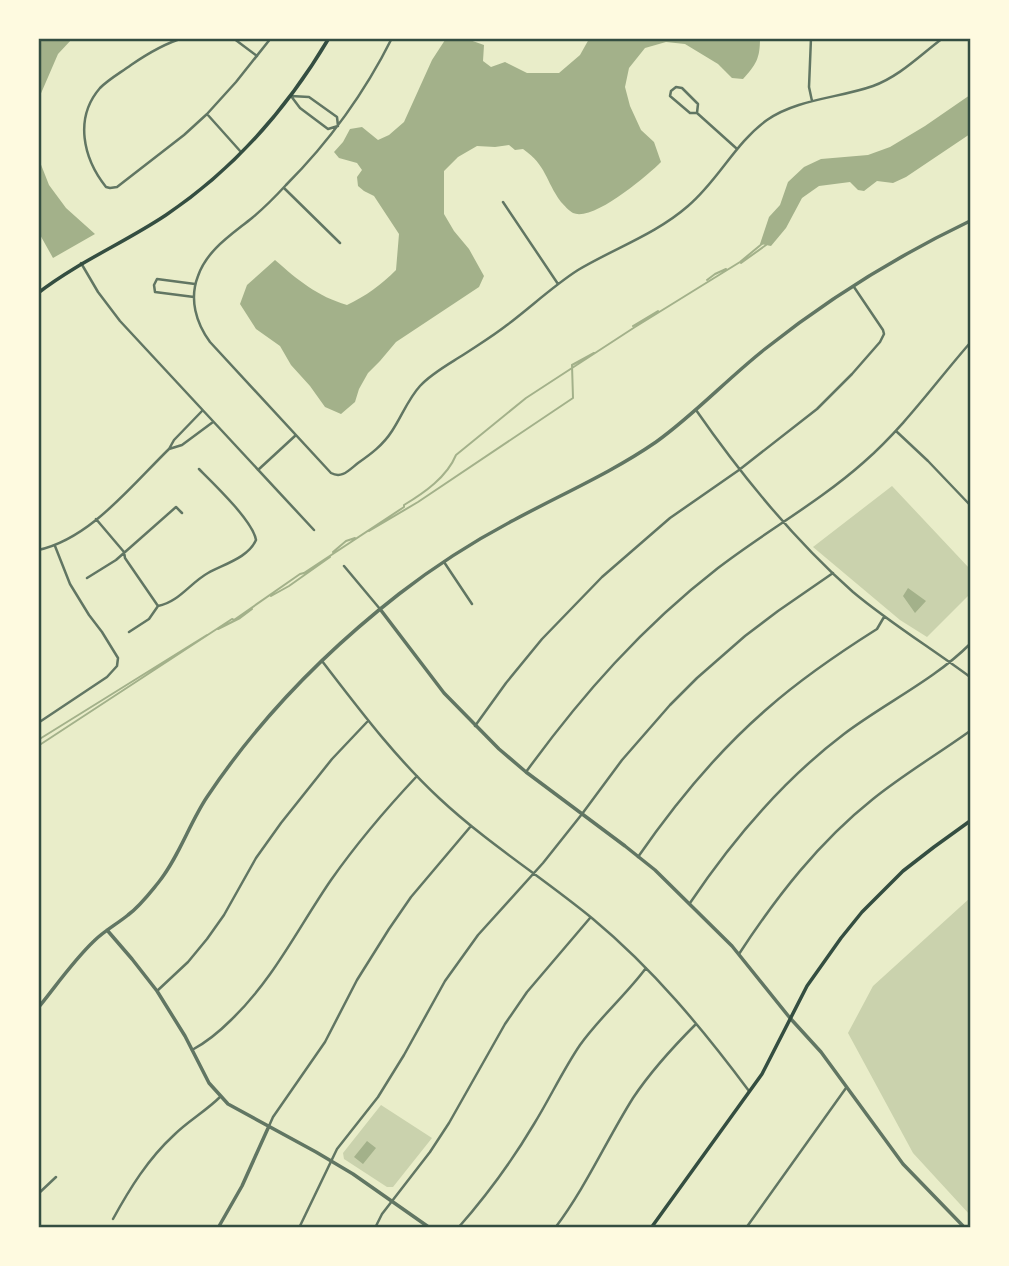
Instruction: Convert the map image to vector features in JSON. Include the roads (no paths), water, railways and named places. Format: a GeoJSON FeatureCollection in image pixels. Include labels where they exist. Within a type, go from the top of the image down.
{"type":"FeatureCollection","features":[{"type":"Feature","properties":{"kind":"main road"},"geometry":{"type":"LineString","coordinates":[[38,293],[81,264],[168,214],[213,179],[273,118],[316,61],[329,38]]}},
{"type":"Feature","properties":{"kind":"main road"},"geometry":{"type":"LineString","coordinates":[[651,1227],[768,1065],[790,1018],[822,964],[862,912],[904,871],[971,821]]}},
{"type":"Feature","properties":{"kind":"street"},"geometry":{"type":"LineString","coordinates":[[183,38],[163,45],[109,80],[99,89],[89,106],[85,117],[86,149],[104,184],[110,188],[114,188],[160,155],[207,114],[271,38]]}},
{"type":"Feature","properties":{"kind":"street"},"geometry":{"type":"LineString","coordinates":[[233,38],[257,56]]}},
{"type":"Feature","properties":{"kind":"street"},"geometry":{"type":"LineString","coordinates":[[392,38],[370,79],[338,126],[284,188],[212,252],[201,268],[195,284],[198,321],[205,335],[331,473],[337,476],[343,475],[383,443],[414,395],[433,374],[493,336],[578,270],[657,229],[676,216],[704,191],[737,149],[769,118],[786,110],[866,88],[890,78],[943,38]]}},
{"type":"Feature","properties":{"kind":"street"},"geometry":{"type":"LineString","coordinates":[[811,38],[809,87],[812,102]]}},
{"type":"Feature","properties":{"kind":"street"},"geometry":{"type":"LineString","coordinates":[[697,113],[698,104],[688,92],[679,86],[673,89],[671,98],[687,112],[697,113],[737,149]]}},
{"type":"Feature","properties":{"kind":"street"},"geometry":{"type":"LineString","coordinates":[[291,96],[309,97],[337,117],[338,126]]}},
{"type":"Feature","properties":{"kind":"street"},"geometry":{"type":"LineString","coordinates":[[291,96],[299,108],[328,128],[338,126]]}},
{"type":"Feature","properties":{"kind":"street"},"geometry":{"type":"LineString","coordinates":[[207,114],[242,152]]}},
{"type":"Feature","properties":{"kind":"street"},"geometry":{"type":"LineString","coordinates":[[284,188],[340,243]]}},
{"type":"Feature","properties":{"kind":"street"},"geometry":{"type":"LineString","coordinates":[[503,202],[558,284]]}},
{"type":"Feature","properties":{"kind":"street"},"geometry":{"type":"LineString","coordinates":[[38,1008],[86,949],[129,914],[160,881],[194,817],[224,772],[265,722],[322,661],[380,610],[444,562],[514,520],[623,463],[658,440],[781,336],[853,285],[902,256],[971,221]]}},
{"type":"Feature","properties":{"kind":"street"},"geometry":{"type":"LineString","coordinates":[[81,264],[120,321],[314,530]]}},
{"type":"Feature","properties":{"kind":"street"},"geometry":{"type":"LineString","coordinates":[[194,297],[155,292],[154,285],[157,279],[195,284]]}},
{"type":"Feature","properties":{"kind":"street"},"geometry":{"type":"LineString","coordinates":[[475,726],[542,639],[602,577],[670,518],[817,409],[884,337],[883,330],[853,285]]}},
{"type":"Feature","properties":{"kind":"street"},"geometry":{"type":"LineString","coordinates":[[526,772],[568,715],[633,643],[703,580],[842,481],[916,410],[971,343]]}},
{"type":"Feature","properties":{"kind":"street"},"geometry":{"type":"LineString","coordinates":[[696,410],[738,470],[783,523],[833,573],[884,617],[971,677]]}},
{"type":"Feature","properties":{"kind":"street"},"geometry":{"type":"LineString","coordinates":[[38,550],[55,546],[77,535],[96,519],[169,449],[180,433],[202,411]]}},
{"type":"Feature","properties":{"kind":"street"},"geometry":{"type":"LineString","coordinates":[[169,449],[182,445],[213,422]]}},
{"type":"Feature","properties":{"kind":"street"},"geometry":{"type":"LineString","coordinates":[[896,431],[971,505]]}},
{"type":"Feature","properties":{"kind":"street"},"geometry":{"type":"LineString","coordinates":[[258,470],[296,435]]}},
{"type":"Feature","properties":{"kind":"street"},"geometry":{"type":"LineString","coordinates":[[129,632],[149,619],[158,606],[174,600],[208,573],[227,565],[252,547],[256,540],[254,531],[230,500],[199,469]]}},
{"type":"Feature","properties":{"kind":"street"},"geometry":{"type":"LineString","coordinates":[[87,578],[116,560],[176,507],[181,513]]}},
{"type":"Feature","properties":{"kind":"street"},"geometry":{"type":"LineString","coordinates":[[96,519],[124,552],[125,558],[158,606]]}},
{"type":"Feature","properties":{"kind":"street"},"geometry":{"type":"LineString","coordinates":[[38,723],[107,677],[117,666],[118,658],[70,584],[55,546]]}},
{"type":"Feature","properties":{"kind":"street"},"geometry":{"type":"LineString","coordinates":[[444,562],[472,604]]}},
{"type":"Feature","properties":{"kind":"street"},"geometry":{"type":"LineString","coordinates":[[344,566],[436,683],[475,726],[526,772],[638,856],[690,903],[739,954],[821,1052],[903,1164],[965,1227]]}},
{"type":"Feature","properties":{"kind":"street"},"geometry":{"type":"LineString","coordinates":[[299,1227],[337,1149],[378,1097],[430,1005],[462,956],[500,908],[582,814],[647,730],[697,678],[756,628],[833,573]]}},
{"type":"Feature","properties":{"kind":"street"},"geometry":{"type":"LineString","coordinates":[[638,856],[692,785],[736,737],[803,679],[877,629],[884,617]]}},
{"type":"Feature","properties":{"kind":"street"},"geometry":{"type":"LineString","coordinates":[[690,903],[745,828],[795,776],[845,733],[971,644]]}},
{"type":"Feature","properties":{"kind":"street"},"geometry":{"type":"LineString","coordinates":[[322,661],[368,721],[417,776],[471,826],[591,917],[646,968],[697,1024],[749,1091]]}},
{"type":"Feature","properties":{"kind":"street"},"geometry":{"type":"LineString","coordinates":[[157,991],[208,939],[225,915],[256,858],[281,823],[317,777],[368,721]]}},
{"type":"Feature","properties":{"kind":"street"},"geometry":{"type":"LineString","coordinates":[[739,954],[787,886],[840,828],[904,775],[971,731]]}},
{"type":"Feature","properties":{"kind":"street"},"geometry":{"type":"LineString","coordinates":[[192,1050],[205,1044],[219,1032],[256,993],[276,967],[348,856],[417,776]]}},
{"type":"Feature","properties":{"kind":"street"},"geometry":{"type":"LineString","coordinates":[[218,1227],[242,1186],[273,1117],[325,1042],[357,980],[389,929],[411,897],[471,826]]}},
{"type":"Feature","properties":{"kind":"street"},"geometry":{"type":"LineString","coordinates":[[375,1227],[382,1213],[449,1123],[505,1024],[527,992],[591,917]]}},
{"type":"Feature","properties":{"kind":"street"},"geometry":{"type":"LineString","coordinates":[[107,930],[157,991],[209,1083],[220,1097],[331,1161],[430,1227]]}},
{"type":"Feature","properties":{"kind":"street"},"geometry":{"type":"LineString","coordinates":[[458,1227],[514,1158],[580,1045],[646,968]]}},
{"type":"Feature","properties":{"kind":"street"},"geometry":{"type":"LineString","coordinates":[[555,1227],[582,1189],[635,1095],[672,1049],[697,1024]]}},
{"type":"Feature","properties":{"kind":"street"},"geometry":{"type":"LineString","coordinates":[[746,1227],[847,1087]]}},
{"type":"Feature","properties":{"kind":"street"},"geometry":{"type":"LineString","coordinates":[[113,1219],[139,1174],[153,1156],[174,1134],[220,1097]]}},
{"type":"Feature","properties":{"kind":"street"},"geometry":{"type":"LineString","coordinates":[[38,1194],[56,1177]]}},
{"type":"Feature","properties":{"kind":"waterway"},"geometry":{"type":"LineString","coordinates":[[38,746],[404,507],[441,477],[456,455],[526,398],[740,262],[763,243]]}},
{"type":"Feature","properties":{"kind":"waterway"},"geometry":{"type":"LineString","coordinates":[[741,263],[766,245]]}},
{"type":"Feature","properties":{"kind":"waterway"},"geometry":{"type":"LineString","coordinates":[[707,280],[726,269]]}},
{"type":"Feature","properties":{"kind":"waterway"},"geometry":{"type":"LineString","coordinates":[[633,326],[658,311]]}},
{"type":"Feature","properties":{"kind":"waterway"},"geometry":{"type":"LineString","coordinates":[[369,531],[418,502],[573,398],[572,365],[594,353]]}},
{"type":"Feature","properties":{"kind":"waterway"},"geometry":{"type":"LineString","coordinates":[[333,552],[346,541],[355,538]]}},
{"type":"Feature","properties":{"kind":"waterway"},"geometry":{"type":"LineString","coordinates":[[271,596],[330,557]]}},
{"type":"Feature","properties":{"kind":"waterway"},"geometry":{"type":"LineString","coordinates":[[218,629],[252,609]]}},
{"type":"Feature","properties":{"kind":"waterway"},"geometry":{"type":"LineString","coordinates":[[38,740],[207,635]]}}]}
